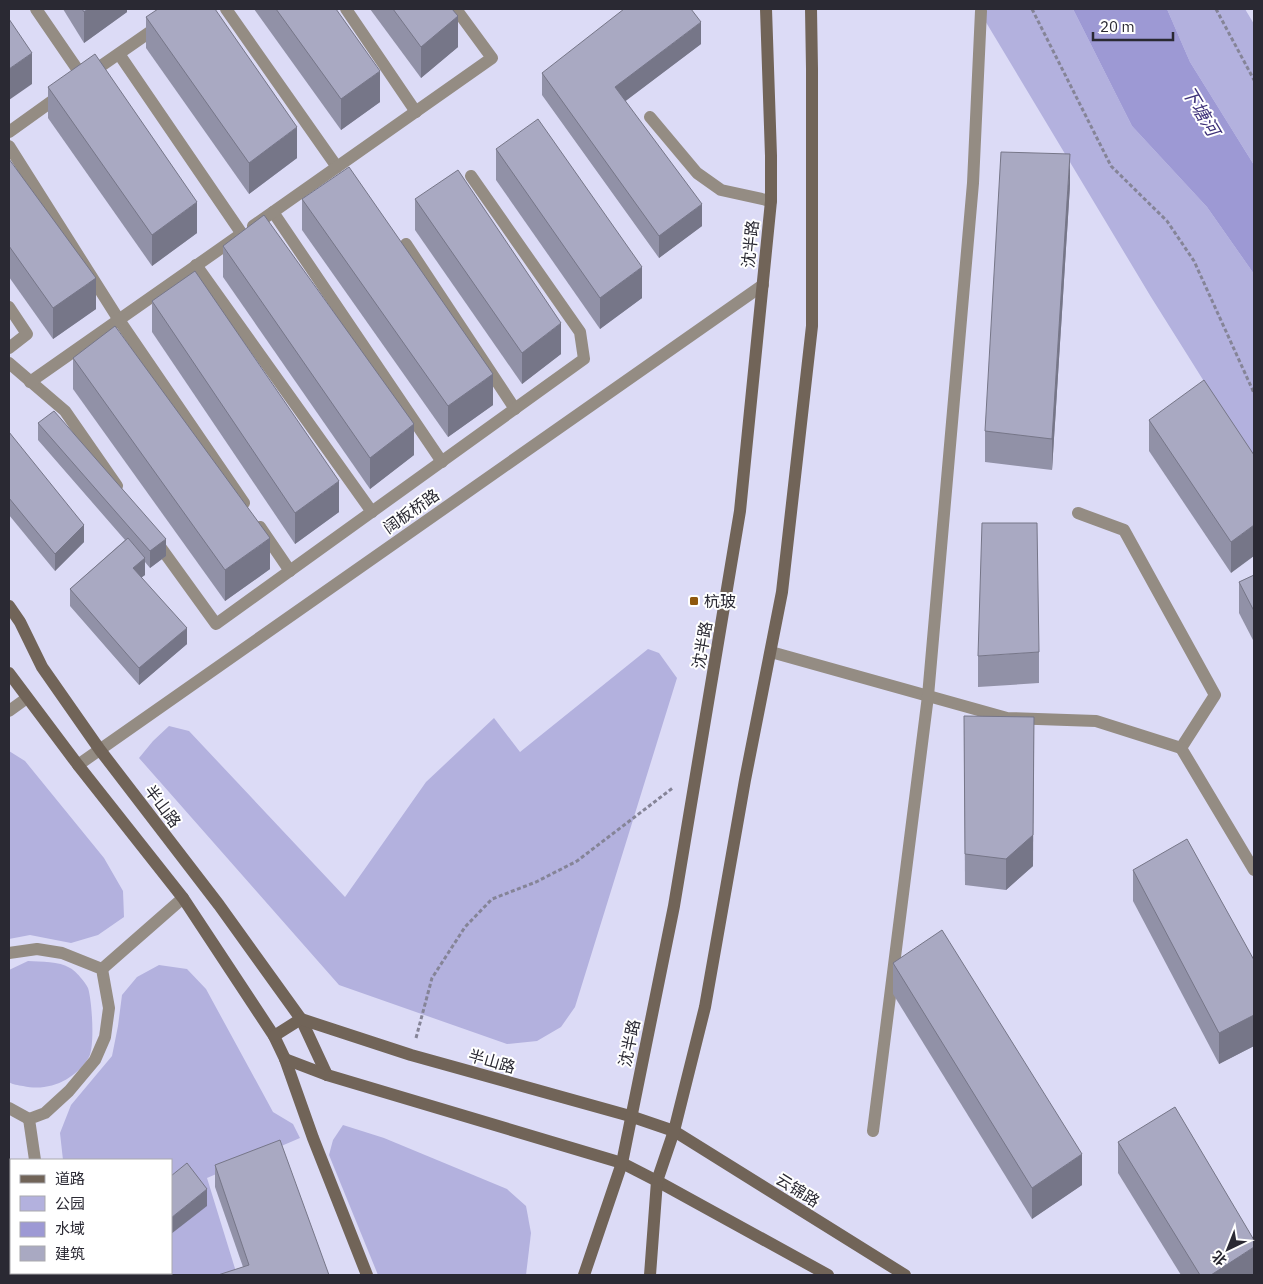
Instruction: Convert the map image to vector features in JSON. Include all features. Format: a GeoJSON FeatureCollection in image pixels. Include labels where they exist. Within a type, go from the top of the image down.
{"type":"FeatureCollection","features":[{"type":"Feature","properties":{"kind":"main road","name":"沈半路"},"geometry":{"type":"LineString","coordinates":[[584,1275],[622,1163],[674,906],[740,511],[771,201],[766,9]]}},
{"type":"Feature","properties":{"kind":"main road"},"geometry":{"type":"LineString","coordinates":[[650,1275],[657,1180],[674,1131],[705,1007],[745,780],[782,592],[812,326],[811,9]]}},
{"type":"Feature","properties":{"kind":"main road","name":"半山路"},"geometry":{"type":"LineString","coordinates":[[9,606],[20,622],[42,666],[100,750],[219,905],[302,1019],[327,1074]]}},
{"type":"Feature","properties":{"kind":"main road"},"geometry":{"type":"LineString","coordinates":[[9,673],[26,698],[183,898],[274,1036],[285,1060],[313,1138],[367,1275]]}},
{"type":"Feature","properties":{"kind":"main road"},"geometry":{"type":"LineString","coordinates":[[274,1036],[302,1019]]}},
{"type":"Feature","properties":{"kind":"main road","name":"半山路"},"geometry":{"type":"LineString","coordinates":[[302,1019],[411,1055],[630,1116],[674,1131]]}},
{"type":"Feature","properties":{"kind":"main road"},"geometry":{"type":"LineString","coordinates":[[285,1060],[622,1163],[657,1180],[828,1275]]}},
{"type":"Feature","properties":{"kind":"main road","name":"云锦路"},"geometry":{"type":"LineString","coordinates":[[674,1131],[905,1275]]}},
{"type":"Feature","properties":{"kind":"street"},"geometry":{"type":"LineString","coordinates":[[36,9],[76,84]]}},
{"type":"Feature","properties":{"kind":"street"},"geometry":{"type":"LineString","coordinates":[[9,132],[119,54],[170,13],[183,9]]}},
{"type":"Feature","properties":{"kind":"street"},"geometry":{"type":"LineString","coordinates":[[226,9],[337,167]]}},
{"type":"Feature","properties":{"kind":"street"},"geometry":{"type":"LineString","coordinates":[[346,9],[416,112]]}},
{"type":"Feature","properties":{"kind":"street"},"geometry":{"type":"LineString","coordinates":[[30,382],[492,58],[456,9]]}},
{"type":"Feature","properties":{"kind":"street"},"geometry":{"type":"LineString","coordinates":[[873,1131],[928,696],[973,184],[981,11]]}},
{"type":"Feature","properties":{"kind":"street"},"geometry":{"type":"LineString","coordinates":[[119,54],[242,234]]}},
{"type":"Feature","properties":{"kind":"street"},"geometry":{"type":"LineString","coordinates":[[650,117],[697,173],[721,190],[771,201]]}},
{"type":"Feature","properties":{"kind":"street"},"geometry":{"type":"LineString","coordinates":[[9,146],[119,320],[290,571]]}},
{"type":"Feature","properties":{"kind":"street"},"geometry":{"type":"LineString","coordinates":[[149,530],[216,624],[584,359],[580,332],[471,176]]}},
{"type":"Feature","properties":{"kind":"street"},"geometry":{"type":"LineString","coordinates":[[273,212],[442,462]]}},
{"type":"Feature","properties":{"kind":"street"},"geometry":{"type":"LineString","coordinates":[[406,244],[515,409]]}},
{"type":"Feature","properties":{"kind":"street"},"geometry":{"type":"LineString","coordinates":[[196,265],[372,512]]}},
{"type":"Feature","properties":{"kind":"street","name":"阔板桥路"},"geometry":{"type":"LineString","coordinates":[[78,765],[763,285]]}},
{"type":"Feature","properties":{"kind":"street"},"geometry":{"type":"LineString","coordinates":[[9,307],[28,334],[9,348]]}},
{"type":"Feature","properties":{"kind":"street"},"geometry":{"type":"LineString","coordinates":[[9,363],[65,411],[126,498]]}},
{"type":"Feature","properties":{"kind":"street"},"geometry":{"type":"LineString","coordinates":[[1078,513],[1124,530],[1215,695],[1181,748]]}},
{"type":"Feature","properties":{"kind":"street"},"geometry":{"type":"LineString","coordinates":[[771,652],[1007,718],[1096,721],[1181,748],[1254,870]]}},
{"type":"Feature","properties":{"kind":"street"},"geometry":{"type":"LineString","coordinates":[[9,711],[26,698]]}},
{"type":"Feature","properties":{"kind":"street"},"geometry":{"type":"LineString","coordinates":[[102,969],[183,898]]}},
{"type":"Feature","properties":{"kind":"street"},"geometry":{"type":"LineString","coordinates":[[9,953],[37,949],[62,953],[102,969]]}},
{"type":"Feature","properties":{"kind":"street"},"geometry":{"type":"LineString","coordinates":[[9,1108],[29,1119],[45,1113],[69,1091],[95,1060],[105,1037],[109,1008],[102,969]]}},
{"type":"Feature","properties":{"kind":"street"},"geometry":{"type":"LineString","coordinates":[[29,1119],[35,1159]]}},
{"type":"Feature","properties":{"kind":"path"},"geometry":{"type":"LineString","coordinates":[[1032,9],[1111,166],[1167,221],[1194,262],[1254,393]]}},
{"type":"Feature","properties":{"kind":"path"},"geometry":{"type":"LineString","coordinates":[[1216,9],[1254,80]]}},
{"type":"Feature","properties":{"kind":"path"},"geometry":{"type":"LineString","coordinates":[[411,1055],[432,978],[465,927],[492,899],[536,882],[577,861],[697,769]]}},
{"type":"Feature","properties":{"kind":"green space"},"geometry":{"type":"Polygon","coordinates":[[[978,9],[1073,9],[1132,126],[1207,207],[1254,274],[1254,461],[1151,297],[978,9]]]}},
{"type":"Feature","properties":{"kind":"green space"},"geometry":{"type":"Polygon","coordinates":[[[1167,9],[1245,9],[1254,24],[1254,165],[1190,62],[1167,9]]]}},
{"type":"Feature","properties":{"kind":"green space"},"geometry":{"type":"Polygon","coordinates":[[[648,649],[659,653],[677,678],[575,1007],[561,1027],[537,1041],[507,1044],[339,985],[139,758],[169,726],[189,731],[345,897],[426,782],[494,718],[520,752],[648,649]]]}},
{"type":"Feature","properties":{"kind":"green space"},"geometry":{"type":"Polygon","coordinates":[[[9,751],[25,761],[104,858],[123,891],[124,917],[98,935],[71,943],[30,935],[9,939],[9,751]]]}},
{"type":"Feature","properties":{"kind":"green space"},"geometry":{"type":"Polygon","coordinates":[[[28,961],[55,963],[72,969],[87,986],[91,1002],[92,1043],[89,1057],[69,1078],[52,1086],[33,1087],[9,1082],[9,970],[28,961]]]}},
{"type":"Feature","properties":{"kind":"green space"},"geometry":{"type":"Polygon","coordinates":[[[159,965],[187,969],[206,989],[273,1112],[293,1124],[300,1138],[207,1178],[237,1275],[138,1274],[172,1274],[172,1159],[63,1159],[60,1133],[71,1105],[112,1056],[122,995],[137,977],[159,965]]]}},
{"type":"Feature","properties":{"kind":"green space"},"geometry":{"type":"Polygon","coordinates":[[[343,1125],[384,1138],[507,1189],[526,1206],[531,1233],[526,1275],[378,1275],[329,1155],[333,1140],[343,1125]]]}},
{"type":"Feature","properties":{"kind":"water","name":"下塘河"},"geometry":{"type":"Polygon","coordinates":[[[1073,9],[1167,9],[1190,62],[1254,165],[1254,274],[1207,207],[1132,126],[1073,9]]]}},
{"type":"Feature","properties":{"kind":"building"},"geometry":{"type":"Polygon","coordinates":[[[158,9],[215,9],[297,127],[249,163],[146,17],[158,9]]]}},
{"type":"Feature","properties":{"kind":"building"},"geometry":{"type":"Polygon","coordinates":[[[276,9],[336,9],[380,71],[341,99],[276,9]]]}},
{"type":"Feature","properties":{"kind":"building"},"geometry":{"type":"Polygon","coordinates":[[[393,9],[452,9],[458,16],[421,47],[393,9]]]}},
{"type":"Feature","properties":{"kind":"building"},"geometry":{"type":"Polygon","coordinates":[[[624,9],[691,9],[701,22],[615,87],[702,204],[659,236],[542,73],[624,9]]]}},
{"type":"Feature","properties":{"kind":"building"},"geometry":{"type":"Polygon","coordinates":[[[9,19],[32,53],[9,69],[9,19]]]}},
{"type":"Feature","properties":{"kind":"building"},"geometry":{"type":"Polygon","coordinates":[[[95,54],[197,202],[152,235],[48,87],[95,54]]]}},
{"type":"Feature","properties":{"kind":"building"},"geometry":{"type":"Polygon","coordinates":[[[538,119],[642,267],[600,298],[496,149],[538,119]]]}},
{"type":"Feature","properties":{"kind":"building"},"geometry":{"type":"Polygon","coordinates":[[[1001,152],[1070,154],[1052,439],[985,431],[1001,152]]]}},
{"type":"Feature","properties":{"kind":"building"},"geometry":{"type":"Polygon","coordinates":[[[9,159],[96,278],[53,308],[9,246],[9,159]]]}},
{"type":"Feature","properties":{"kind":"building"},"geometry":{"type":"Polygon","coordinates":[[[349,167],[493,374],[448,406],[302,199],[349,167]]]}},
{"type":"Feature","properties":{"kind":"building"},"geometry":{"type":"Polygon","coordinates":[[[458,170],[561,323],[522,353],[415,199],[458,170]]]}},
{"type":"Feature","properties":{"kind":"building"},"geometry":{"type":"Polygon","coordinates":[[[264,215],[414,424],[370,458],[223,246],[264,215]]]}},
{"type":"Feature","properties":{"kind":"building"},"geometry":{"type":"Polygon","coordinates":[[[195,271],[339,481],[295,513],[152,301],[195,271]]]}},
{"type":"Feature","properties":{"kind":"building"},"geometry":{"type":"Polygon","coordinates":[[[115,326],[270,538],[225,570],[73,358],[115,326]]]}},
{"type":"Feature","properties":{"kind":"building"},"geometry":{"type":"Polygon","coordinates":[[[1204,380],[1254,455],[1254,525],[1231,542],[1149,420],[1204,380]]]}},
{"type":"Feature","properties":{"kind":"building"},"geometry":{"type":"Polygon","coordinates":[[[54,411],[166,539],[150,551],[38,423],[54,411]]]}},
{"type":"Feature","properties":{"kind":"building"},"geometry":{"type":"Polygon","coordinates":[[[9,432],[84,525],[55,554],[9,498],[9,432]]]}},
{"type":"Feature","properties":{"kind":"building"},"geometry":{"type":"Polygon","coordinates":[[[982,523],[1037,523],[1039,652],[978,656],[982,523]]]}},
{"type":"Feature","properties":{"kind":"building"},"geometry":{"type":"Polygon","coordinates":[[[128,538],[145,558],[133,568],[187,628],[139,668],[70,589],[128,538]]]}},
{"type":"Feature","properties":{"kind":"building"},"geometry":{"type":"Polygon","coordinates":[[[1254,575],[1254,611],[1239,582],[1254,575]]]}},
{"type":"Feature","properties":{"kind":"building"},"geometry":{"type":"Polygon","coordinates":[[[964,716],[1034,717],[1033,835],[1006,859],[965,854],[964,716]]]}},
{"type":"Feature","properties":{"kind":"building"},"geometry":{"type":"Polygon","coordinates":[[[1187,839],[1254,960],[1254,1015],[1219,1033],[1133,870],[1187,839]]]}},
{"type":"Feature","properties":{"kind":"building"},"geometry":{"type":"Polygon","coordinates":[[[942,930],[1082,1154],[1032,1188],[893,963],[942,930]]]}},
{"type":"Feature","properties":{"kind":"building"},"geometry":{"type":"Polygon","coordinates":[[[1175,1107],[1254,1240],[1254,1247],[1211,1275],[1200,1275],[1118,1142],[1175,1107]]]}},
{"type":"Feature","properties":{"kind":"building"},"geometry":{"type":"Polygon","coordinates":[[[280,1140],[329,1275],[218,1275],[249,1265],[215,1165],[280,1140]]]}},
{"type":"Feature","properties":{"kind":"building"},"geometry":{"type":"Polygon","coordinates":[[[187,1163],[207,1189],[172,1217],[172,1175],[187,1163]]]}},
{"type":"Feature","properties":{"kind":"building"},"geometry":{"type":"Polygon","coordinates":[[[9,1193],[10,1274],[25,1274],[9,1275],[9,1193]]]}},
{"type":"Feature","properties":{"kind":"building"},"geometry":{"type":"Polygon","coordinates":[[[30,1274],[62,1274],[62,1275],[30,1274]]]}},
{"type":"Feature","properties":{"kind":"building"},"geometry":{"type":"Polygon","coordinates":[[[95,1274],[122,1274],[122,1275],[95,1274]]]}},
{"type":"Feature","properties":{"kind":"place","name":"杭玻"},"geometry":{"type":"Point","coordinates":[694,601]}}]}
